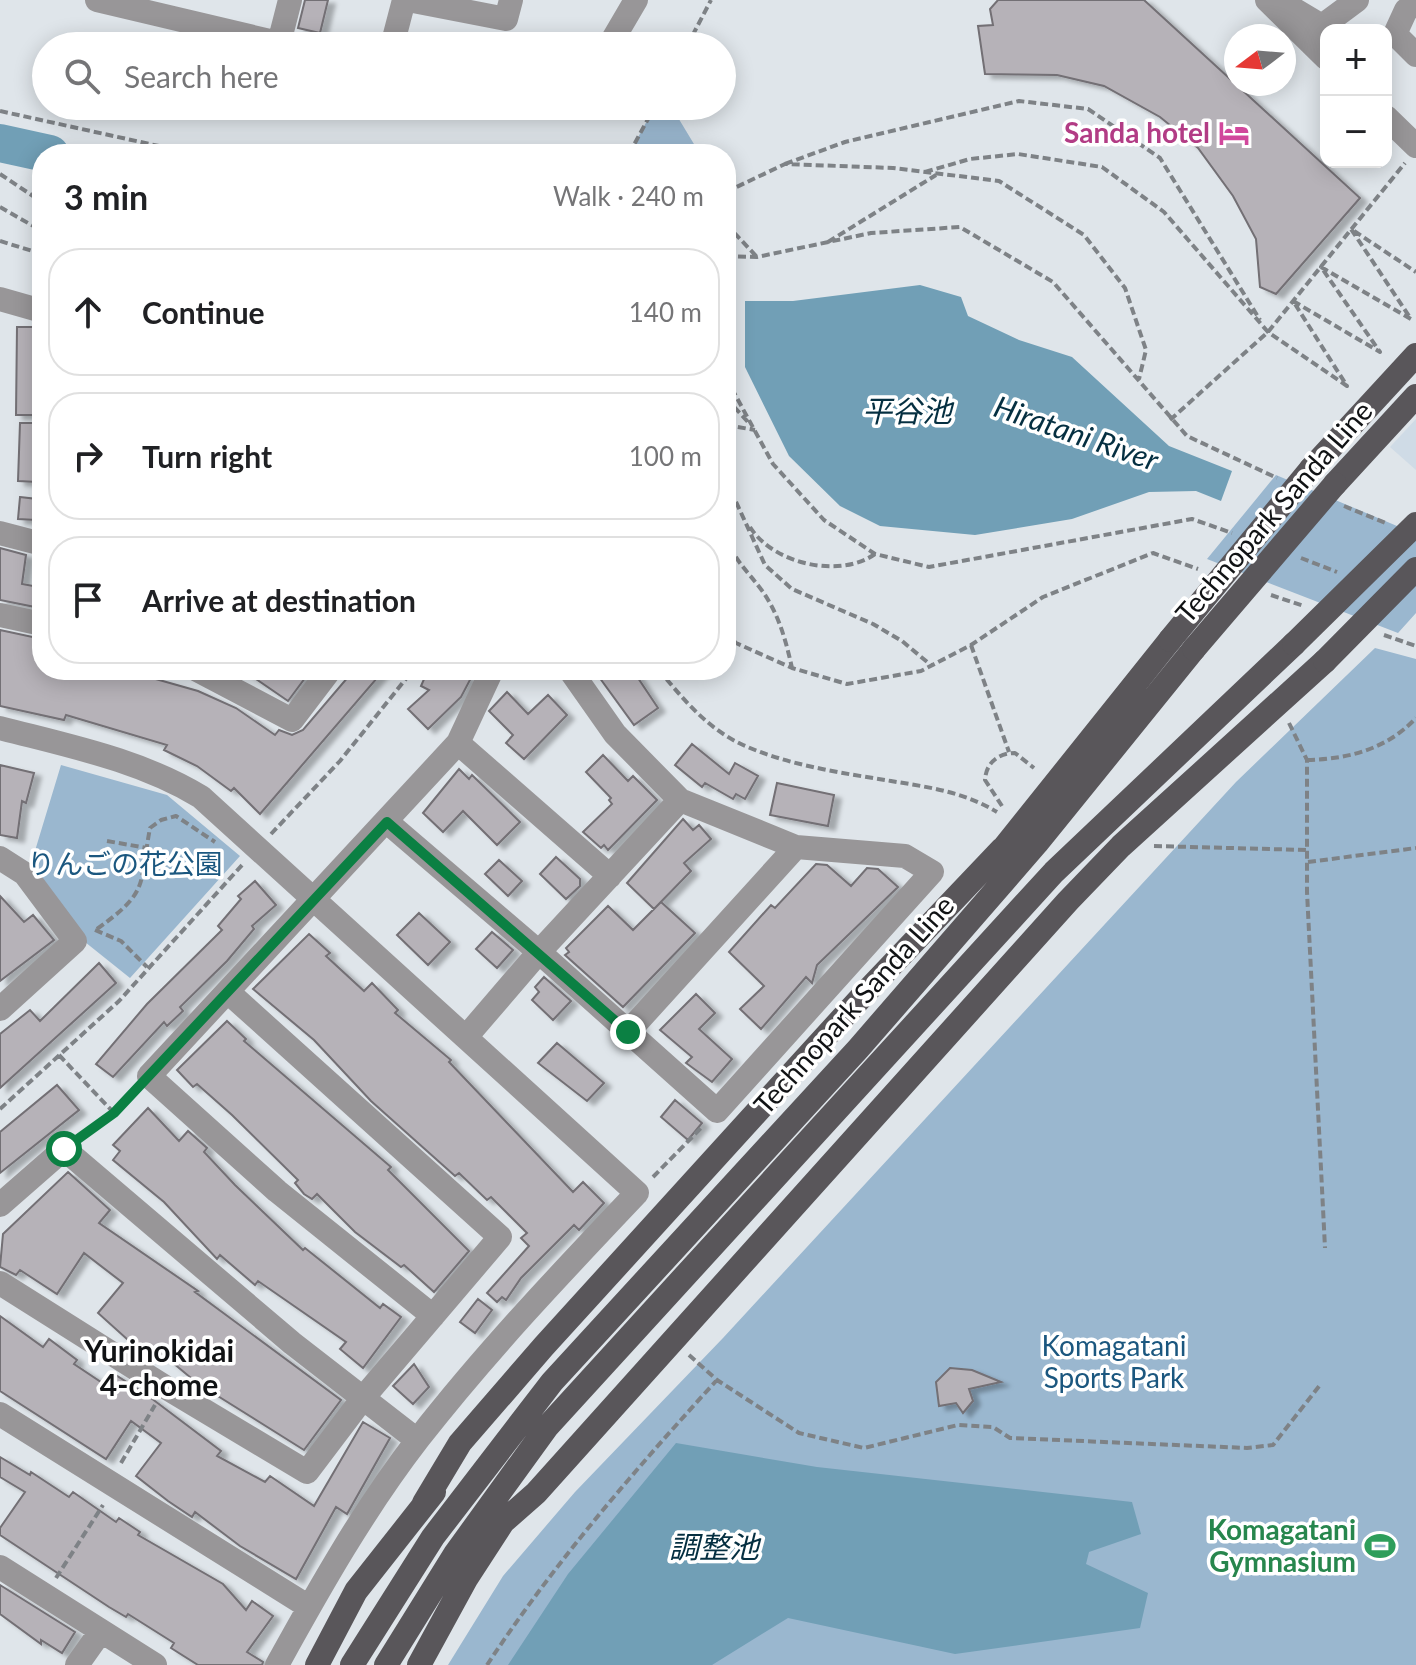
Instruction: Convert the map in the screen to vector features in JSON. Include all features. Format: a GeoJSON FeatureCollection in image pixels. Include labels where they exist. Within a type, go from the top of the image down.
{"type":"FeatureCollection","features":[{"type":"Feature","properties":{"kind":"main road"},"geometry":{"type":"LineString","coordinates":[[858,1049],[879,1004],[1170,640],[1311,469],[1416,355]]}},
{"type":"Feature","properties":{"kind":"main road","name":"Technopark Sanda Line"},"geometry":{"type":"LineString","coordinates":[[352,1665],[433,1537],[552,1382],[858,1049],[1037,843],[1194,649],[1416,396]]}},
{"type":"Feature","properties":{"kind":"main road","name":"Technopark Sanda Line"},"geometry":{"type":"LineString","coordinates":[[386,1665],[455,1554],[547,1427],[1054,872],[1294,644],[1409,527]]}},
{"type":"Feature","properties":{"kind":"main road"},"geometry":{"type":"LineString","coordinates":[[503,1522],[536,1493],[1068,901],[1121,846],[1325,661],[1416,569]]}},
{"type":"Feature","properties":{"kind":"main road"},"geometry":{"type":"LineString","coordinates":[[424,1503],[460,1443],[544,1346],[867,991],[1002,849]]}},
{"type":"Feature","properties":{"kind":"main road"},"geometry":{"type":"LineString","coordinates":[[881,1063],[1068,901]]}},
{"type":"Feature","properties":{"kind":"main road"},"geometry":{"type":"LineString","coordinates":[[419,1665],[466,1579],[503,1522],[602,1391],[622,1346]]}},
{"type":"Feature","properties":{"kind":"main road"},"geometry":{"type":"LineString","coordinates":[[317,1665],[356,1591],[424,1503],[504,1414],[552,1382]]}},
{"type":"Feature","properties":{"kind":"street"},"geometry":{"type":"LineString","coordinates":[[97,0],[173,9],[245,32]]}},
{"type":"Feature","properties":{"kind":"street"},"geometry":{"type":"LineString","coordinates":[[286,32],[290,0]]}},
{"type":"Feature","properties":{"kind":"street"},"geometry":{"type":"LineString","coordinates":[[396,32],[406,0],[506,19],[511,0]]}},
{"type":"Feature","properties":{"kind":"street"},"geometry":{"type":"LineString","coordinates":[[617,32],[636,0]]}},
{"type":"Feature","properties":{"kind":"street"},"geometry":{"type":"LineString","coordinates":[[1267,0],[1320,52]]}},
{"type":"Feature","properties":{"kind":"street"},"geometry":{"type":"LineString","coordinates":[[1286,0],[1290,7],[1322,26],[1357,0]]}},
{"type":"Feature","properties":{"kind":"street"},"geometry":{"type":"LineString","coordinates":[[1416,4],[1406,10],[1395,34],[1416,55]]}},
{"type":"Feature","properties":{"kind":"street"},"geometry":{"type":"LineString","coordinates":[[1392,123],[1411,143]]}},
{"type":"Feature","properties":{"kind":"street"},"geometry":{"type":"LineString","coordinates":[[0,299],[32,308]]}},
{"type":"Feature","properties":{"kind":"street"},"geometry":{"type":"LineString","coordinates":[[0,533],[32,541]]}},
{"type":"Feature","properties":{"kind":"street"},"geometry":{"type":"LineString","coordinates":[[0,615],[32,622]]}},
{"type":"Feature","properties":{"kind":"street"},"geometry":{"type":"LineString","coordinates":[[216,680],[292,720],[322,680]]}},
{"type":"Feature","properties":{"kind":"street"},"geometry":{"type":"LineString","coordinates":[[433,1316],[277,1191],[149,1076],[317,899],[458,743],[487,680]]}},
{"type":"Feature","properties":{"kind":"street"},"geometry":{"type":"LineString","coordinates":[[387,822],[717,1111],[932,872],[905,856],[796,847],[680,800],[615,734],[577,680]]}},
{"type":"Feature","properties":{"kind":"street"},"geometry":{"type":"LineString","coordinates":[[0,728],[105,756],[168,777],[201,797],[251,856],[317,899],[637,1193],[479,1365],[417,1440],[359,1523],[277,1665]]}},
{"type":"Feature","properties":{"kind":"street"},"geometry":{"type":"LineString","coordinates":[[458,743],[610,876]]}},
{"type":"Feature","properties":{"kind":"street"},"geometry":{"type":"LineString","coordinates":[[466,1037],[539,952],[680,800]]}},
{"type":"Feature","properties":{"kind":"street"},"geometry":{"type":"LineString","coordinates":[[628,1032],[796,847]]}},
{"type":"Feature","properties":{"kind":"street"},"geometry":{"type":"LineString","coordinates":[[0,858],[25,874],[86,935],[0,1009]]}},
{"type":"Feature","properties":{"kind":"street"},"geometry":{"type":"LineString","coordinates":[[0,1283],[307,1472],[363,1398],[500,1237],[228,992]]}},
{"type":"Feature","properties":{"kind":"street"},"geometry":{"type":"LineString","coordinates":[[0,1205],[64,1149],[281,1334],[417,1440]]}},
{"type":"Feature","properties":{"kind":"street"},"geometry":{"type":"LineString","coordinates":[[0,1414],[309,1607]]}},
{"type":"Feature","properties":{"kind":"street"},"geometry":{"type":"LineString","coordinates":[[0,1567],[155,1665]]}},
{"type":"Feature","properties":{"kind":"street"},"geometry":{"type":"LineString","coordinates":[[77,1665],[101,1631]]}},
{"type":"Feature","properties":{"kind":"path"},"geometry":{"type":"LineString","coordinates":[[694,32],[711,0]]}},
{"type":"Feature","properties":{"kind":"path"},"geometry":{"type":"LineString","coordinates":[[736,187],[785,164],[845,142],[1019,101],[1088,109],[1160,158],[1268,332]]}},
{"type":"Feature","properties":{"kind":"path"},"geometry":{"type":"LineString","coordinates":[[0,111],[32,118]]}},
{"type":"Feature","properties":{"kind":"path"},"geometry":{"type":"LineString","coordinates":[[41,120],[150,144]]}},
{"type":"Feature","properties":{"kind":"path"},"geometry":{"type":"LineString","coordinates":[[634,144],[647,120]]}},
{"type":"Feature","properties":{"kind":"path"},"geometry":{"type":"LineString","coordinates":[[1170,420],[1268,332],[1351,229],[1411,143]]}},
{"type":"Feature","properties":{"kind":"path"},"geometry":{"type":"LineString","coordinates":[[925,172],[970,159],[1018,154],[1102,167],[1164,212],[1268,332],[1347,386],[1293,301]]}},
{"type":"Feature","properties":{"kind":"path"},"geometry":{"type":"LineString","coordinates":[[785,164],[938,173],[999,181],[1084,235],[1125,288],[1146,350],[1139,379]]}},
{"type":"Feature","properties":{"kind":"path"},"geometry":{"type":"LineString","coordinates":[[824,245],[938,173]]}},
{"type":"Feature","properties":{"kind":"path"},"geometry":{"type":"LineString","coordinates":[[0,174],[32,195]]}},
{"type":"Feature","properties":{"kind":"path"},"geometry":{"type":"LineString","coordinates":[[0,207],[32,225]]}},
{"type":"Feature","properties":{"kind":"path"},"geometry":{"type":"LineString","coordinates":[[736,256],[757,257],[871,233],[960,227],[1053,282],[1099,339],[1139,379],[1170,420],[1187,436],[1230,459],[1287,483]]}},
{"type":"Feature","properties":{"kind":"path"},"geometry":{"type":"LineString","coordinates":[[1321,267],[1411,319],[1351,229]]}},
{"type":"Feature","properties":{"kind":"path"},"geometry":{"type":"LineString","coordinates":[[1351,229],[1416,272]]}},
{"type":"Feature","properties":{"kind":"path"},"geometry":{"type":"LineString","coordinates":[[736,235],[757,257]]}},
{"type":"Feature","properties":{"kind":"path"},"geometry":{"type":"LineString","coordinates":[[0,241],[32,251]]}},
{"type":"Feature","properties":{"kind":"path"},"geometry":{"type":"LineString","coordinates":[[1293,301],[1380,352],[1321,267]]}},
{"type":"Feature","properties":{"kind":"path"},"geometry":{"type":"LineString","coordinates":[[736,396],[773,464],[824,520],[875,554],[929,567],[1192,519],[1236,535]]}},
{"type":"Feature","properties":{"kind":"path"},"geometry":{"type":"LineString","coordinates":[[736,409],[755,430]]}},
{"type":"Feature","properties":{"kind":"path"},"geometry":{"type":"LineString","coordinates":[[736,427],[755,430]]}},
{"type":"Feature","properties":{"kind":"path"},"geometry":{"type":"LineString","coordinates":[[1333,492],[1409,527]]}},
{"type":"Feature","properties":{"kind":"path"},"geometry":{"type":"LineString","coordinates":[[736,500],[758,541],[804,562],[850,567],[875,554]]}},
{"type":"Feature","properties":{"kind":"path"},"geometry":{"type":"LineString","coordinates":[[747,522],[752,543],[765,565],[792,589],[873,624],[902,641],[932,666]]}},
{"type":"Feature","properties":{"kind":"path"},"geometry":{"type":"LineString","coordinates":[[736,643],[792,668],[847,684],[921,671],[971,645],[1043,597],[1153,553],[1212,574]]}},
{"type":"Feature","properties":{"kind":"path"},"geometry":{"type":"LineString","coordinates":[[1295,556],[1351,578]]}},
{"type":"Feature","properties":{"kind":"path"},"geometry":{"type":"LineString","coordinates":[[736,563],[765,595],[778,621],[792,668]]}},
{"type":"Feature","properties":{"kind":"path"},"geometry":{"type":"LineString","coordinates":[[1270,594],[1314,610]]}},
{"type":"Feature","properties":{"kind":"path"},"geometry":{"type":"LineString","coordinates":[[1372,631],[1416,646]]}},
{"type":"Feature","properties":{"kind":"path"},"geometry":{"type":"LineString","coordinates":[[971,645],[1009,752]]}},
{"type":"Feature","properties":{"kind":"path"},"geometry":{"type":"LineString","coordinates":[[0,1109],[119,1001],[147,967],[340,761],[405,680]]}},
{"type":"Feature","properties":{"kind":"path"},"geometry":{"type":"LineString","coordinates":[[667,680],[689,707],[740,744],[805,765],[933,788],[977,800],[997,812]]}},
{"type":"Feature","properties":{"kind":"path"},"geometry":{"type":"LineString","coordinates":[[1279,702],[1307,760],[1307,862],[1325,1248]]}},
{"type":"Feature","properties":{"kind":"path"},"geometry":{"type":"LineString","coordinates":[[1307,760],[1345,759],[1400,736],[1416,718]]}},
{"type":"Feature","properties":{"kind":"path"},"geometry":{"type":"LineString","coordinates":[[1002,806],[989,789],[986,773],[994,759],[1009,752],[1023,756],[1034,768]]}},
{"type":"Feature","properties":{"kind":"path"},"geometry":{"type":"LineString","coordinates":[[86,935],[130,902],[142,885],[150,828],[161,820],[176,816],[225,851]]}},
{"type":"Feature","properties":{"kind":"path"},"geometry":{"type":"LineString","coordinates":[[107,841],[147,848]]}},
{"type":"Feature","properties":{"kind":"path"},"geometry":{"type":"LineString","coordinates":[[1121,846],[1307,850]]}},
{"type":"Feature","properties":{"kind":"path"},"geometry":{"type":"LineString","coordinates":[[1307,862],[1416,848]]}},
{"type":"Feature","properties":{"kind":"path"},"geometry":{"type":"LineString","coordinates":[[234,858],[251,856]]}},
{"type":"Feature","properties":{"kind":"path"},"geometry":{"type":"LineString","coordinates":[[86,935],[121,941],[147,967]]}},
{"type":"Feature","properties":{"kind":"path"},"geometry":{"type":"LineString","coordinates":[[59,1055],[114,1113]]}},
{"type":"Feature","properties":{"kind":"path"},"geometry":{"type":"LineString","coordinates":[[64,1149],[114,1113],[149,1076]]}},
{"type":"Feature","properties":{"kind":"path"},"geometry":{"type":"LineString","coordinates":[[637,1193],[717,1111]]}},
{"type":"Feature","properties":{"kind":"path"},"geometry":{"type":"LineString","coordinates":[[672,1341],[717,1380],[799,1433],[864,1448],[958,1425],[993,1427],[1010,1438],[1058,1442],[1247,1448],[1273,1445],[1320,1385]]}},
{"type":"Feature","properties":{"kind":"path"},"geometry":{"type":"LineString","coordinates":[[487,1665],[554,1569],[622,1484],[717,1380]]}},
{"type":"Feature","properties":{"kind":"path"},"geometry":{"type":"LineString","coordinates":[[44,1595],[113,1484],[165,1387]]}},
{"type":"Feature","properties":{"kind":"shaded area"},"geometry":{"type":"Polygon","coordinates":[[[1416,419],[1416,470],[1390,447],[1416,419]]]}},
{"type":"Feature","properties":{"kind":"green space"},"geometry":{"type":"Polygon","coordinates":[[[647,120],[679,120],[694,144],[634,144],[647,120]]]}},
{"type":"Feature","properties":{"kind":"green space"},"geometry":{"type":"Polygon","coordinates":[[[1276,475],[1416,534],[1416,613],[1398,633],[1207,559],[1276,475]]]}},
{"type":"Feature","properties":{"kind":"green space","name":"Komagatani Sports Park"},"geometry":{"type":"Polygon","coordinates":[[[1375,648],[1416,659],[1416,1665],[448,1665],[503,1576],[575,1492],[723,1338],[1236,782],[1375,648]]]}},
{"type":"Feature","properties":{"kind":"green space","name":"りんごの花公園"},"geometry":{"type":"Polygon","coordinates":[[[61,765],[167,795],[240,856],[130,978],[80,938],[31,864],[61,765]]]}},
{"type":"Feature","properties":{"kind":"water","name":"平谷池"},"geometry":{"type":"Polygon","coordinates":[[[920,285],[961,297],[968,316],[1019,340],[1072,357],[1169,446],[1232,471],[1221,501],[1196,491],[1149,492],[1072,519],[975,535],[880,526],[840,506],[789,456],[745,367],[745,301],[793,301],[920,285]]]}},
{"type":"Feature","properties":{"kind":"water","name":"調整池"},"geometry":{"type":"Polygon","coordinates":[[[676,1443],[817,1467],[1132,1502],[1141,1534],[1089,1552],[1086,1564],[1148,1593],[1140,1628],[955,1654],[788,1618],[712,1665],[508,1665],[568,1574],[676,1443]]]}},
{"type":"Feature","properties":{"kind":"building"},"geometry":{"type":"Polygon","coordinates":[[[305,0],[328,0],[320,32],[298,28],[305,0]]]}},
{"type":"Feature","properties":{"kind":"building","name":"Sanda hotel"},"geometry":{"type":"Polygon","coordinates":[[[998,0],[1144,0],[1224,73],[1224,96],[1249,96],[1320,161],[1320,168],[1327,168],[1360,198],[1276,294],[1260,287],[1256,239],[1233,196],[1198,148],[1160,117],[1104,86],[1057,75],[985,74],[978,26],[993,25],[990,9],[998,0]]]}},
{"type":"Feature","properties":{"kind":"building"},"geometry":{"type":"Polygon","coordinates":[[[17,327],[32,327],[32,415],[16,415],[17,327]]]}},
{"type":"Feature","properties":{"kind":"building"},"geometry":{"type":"Polygon","coordinates":[[[20,423],[32,423],[32,482],[18,481],[20,423]]]}},
{"type":"Feature","properties":{"kind":"building"},"geometry":{"type":"Polygon","coordinates":[[[20,497],[32,498],[32,520],[18,519],[20,497]]]}},
{"type":"Feature","properties":{"kind":"building"},"geometry":{"type":"Polygon","coordinates":[[[0,548],[26,555],[22,584],[32,586],[32,606],[0,600],[0,548]]]}},
{"type":"Feature","properties":{"kind":"building"},"geometry":{"type":"Polygon","coordinates":[[[0,630],[32,637],[32,680],[159,680],[198,691],[236,708],[275,735],[279,730],[292,735],[303,730],[346,680],[375,680],[260,814],[234,788],[231,791],[197,766],[164,750],[167,745],[66,715],[64,720],[0,706],[0,630]]]}},
{"type":"Feature","properties":{"kind":"building"},"geometry":{"type":"Polygon","coordinates":[[[258,680],[304,680],[288,701],[258,680]]]}},
{"type":"Feature","properties":{"kind":"building"},"geometry":{"type":"Polygon","coordinates":[[[424,680],[470,680],[461,697],[428,729],[408,709],[429,690],[421,686],[424,680]]]}},
{"type":"Feature","properties":{"kind":"building"},"geometry":{"type":"Polygon","coordinates":[[[601,680],[639,680],[658,708],[634,725],[601,680]]]}},
{"type":"Feature","properties":{"kind":"building"},"geometry":{"type":"Polygon","coordinates":[[[507,692],[528,714],[548,695],[567,715],[524,759],[506,743],[513,735],[489,711],[507,692]]]}},
{"type":"Feature","properties":{"kind":"building"},"geometry":{"type":"Polygon","coordinates":[[[692,744],[729,774],[735,763],[758,776],[745,799],[736,794],[733,799],[705,783],[702,787],[675,765],[692,744]]]}},
{"type":"Feature","properties":{"kind":"building"},"geometry":{"type":"Polygon","coordinates":[[[603,755],[628,781],[633,776],[657,800],[608,850],[604,845],[601,848],[583,832],[612,804],[611,798],[586,772],[603,755]]]}},
{"type":"Feature","properties":{"kind":"building"},"geometry":{"type":"Polygon","coordinates":[[[0,765],[34,773],[26,803],[22,801],[17,838],[0,835],[0,765]]]}},
{"type":"Feature","properties":{"kind":"building"},"geometry":{"type":"Polygon","coordinates":[[[459,769],[469,779],[472,775],[520,822],[497,845],[463,811],[443,832],[423,813],[459,769]]]}},
{"type":"Feature","properties":{"kind":"building"},"geometry":{"type":"Polygon","coordinates":[[[777,783],[834,795],[828,826],[770,815],[777,783]]]}},
{"type":"Feature","properties":{"kind":"building"},"geometry":{"type":"Polygon","coordinates":[[[683,819],[693,830],[699,825],[711,839],[684,863],[691,871],[654,909],[627,883],[683,819]]]}},
{"type":"Feature","properties":{"kind":"building"},"geometry":{"type":"Polygon","coordinates":[[[556,857],[580,879],[580,886],[566,899],[540,874],[556,857]]]}},
{"type":"Feature","properties":{"kind":"building"},"geometry":{"type":"Polygon","coordinates":[[[499,860],[522,881],[508,896],[485,874],[499,860]]]}},
{"type":"Feature","properties":{"kind":"building"},"geometry":{"type":"Polygon","coordinates":[[[816,864],[827,865],[851,886],[867,868],[878,869],[898,887],[817,965],[812,983],[806,977],[761,1029],[740,1009],[764,986],[729,952],[771,905],[775,908],[816,864]]]}},
{"type":"Feature","properties":{"kind":"building"},"geometry":{"type":"Polygon","coordinates":[[[255,881],[276,905],[252,926],[254,929],[227,961],[180,1007],[183,1011],[167,1026],[164,1022],[113,1077],[96,1064],[147,1004],[222,930],[218,926],[241,899],[238,896],[255,881]]]}},
{"type":"Feature","properties":{"kind":"building"},"geometry":{"type":"Polygon","coordinates":[[[0,896],[24,922],[33,915],[54,940],[0,981],[0,896]]]}},
{"type":"Feature","properties":{"kind":"building"},"geometry":{"type":"Polygon","coordinates":[[[661,902],[695,933],[623,1007],[565,955],[569,952],[566,948],[608,906],[633,930],[661,902]]]}},
{"type":"Feature","properties":{"kind":"building"},"geometry":{"type":"Polygon","coordinates":[[[419,913],[450,942],[428,965],[397,935],[419,913]]]}},
{"type":"Feature","properties":{"kind":"building"},"geometry":{"type":"Polygon","coordinates":[[[492,932],[513,950],[497,968],[476,949],[492,932]]]}},
{"type":"Feature","properties":{"kind":"building"},"geometry":{"type":"Polygon","coordinates":[[[309,934],[330,953],[326,956],[364,991],[372,983],[398,1010],[395,1013],[451,1060],[449,1062],[573,1192],[583,1182],[604,1203],[579,1230],[574,1225],[521,1278],[506,1300],[502,1297],[497,1302],[487,1293],[529,1246],[521,1238],[527,1233],[491,1197],[487,1200],[459,1173],[455,1176],[371,1101],[314,1040],[253,989],[309,934]]]}},
{"type":"Feature","properties":{"kind":"building"},"geometry":{"type":"Polygon","coordinates":[[[99,963],[116,983],[0,1088],[0,1034],[30,1010],[40,1021],[99,963]]]}},
{"type":"Feature","properties":{"kind":"building"},"geometry":{"type":"Polygon","coordinates":[[[544,977],[571,1001],[553,1020],[532,1000],[539,992],[535,987],[544,977]]]}},
{"type":"Feature","properties":{"kind":"building"},"geometry":{"type":"Polygon","coordinates":[[[696,994],[715,1013],[699,1029],[732,1059],[712,1082],[686,1063],[692,1057],[660,1030],[696,994]]]}},
{"type":"Feature","properties":{"kind":"building"},"geometry":{"type":"Polygon","coordinates":[[[227,1021],[246,1039],[244,1041],[391,1167],[388,1170],[469,1251],[434,1292],[404,1265],[401,1267],[355,1232],[317,1194],[312,1199],[304,1194],[295,1183],[298,1180],[232,1115],[197,1084],[193,1087],[177,1070],[227,1021]]]}},
{"type":"Feature","properties":{"kind":"building"},"geometry":{"type":"Polygon","coordinates":[[[557,1043],[604,1083],[587,1101],[538,1063],[557,1043]]]}},
{"type":"Feature","properties":{"kind":"building"},"geometry":{"type":"Polygon","coordinates":[[[57,1085],[79,1110],[0,1173],[0,1132],[57,1085]]]}},
{"type":"Feature","properties":{"kind":"building"},"geometry":{"type":"Polygon","coordinates":[[[675,1100],[702,1123],[688,1140],[661,1117],[675,1100]]]}},
{"type":"Feature","properties":{"kind":"building"},"geometry":{"type":"Polygon","coordinates":[[[148,1108],[179,1141],[188,1131],[207,1148],[204,1152],[235,1185],[303,1250],[305,1248],[380,1308],[383,1304],[401,1317],[363,1368],[340,1349],[346,1342],[258,1281],[255,1285],[220,1255],[217,1259],[164,1202],[113,1160],[120,1151],[113,1145],[148,1108]]]}},
{"type":"Feature","properties":{"kind":"building"},"geometry":{"type":"Polygon","coordinates":[[[68,1172],[110,1210],[99,1223],[198,1291],[195,1292],[341,1400],[304,1450],[197,1383],[155,1348],[152,1355],[128,1340],[98,1313],[123,1283],[84,1253],[57,1294],[20,1270],[16,1275],[0,1267],[3,1234],[68,1172]]]}},
{"type":"Feature","properties":{"kind":"building"},"geometry":{"type":"Polygon","coordinates":[[[478,1299],[492,1310],[475,1333],[460,1322],[478,1299]]]}},
{"type":"Feature","properties":{"kind":"building"},"geometry":{"type":"Polygon","coordinates":[[[0,1316],[43,1347],[49,1339],[77,1360],[74,1364],[107,1386],[114,1374],[221,1451],[217,1456],[265,1482],[270,1476],[314,1506],[363,1422],[390,1438],[347,1514],[336,1507],[296,1579],[240,1546],[195,1512],[192,1517],[136,1476],[161,1443],[131,1421],[106,1459],[0,1391],[0,1316]]]}},
{"type":"Feature","properties":{"kind":"building"},"geometry":{"type":"Polygon","coordinates":[[[414,1364],[429,1387],[413,1404],[393,1386],[414,1364]]]}},
{"type":"Feature","properties":{"kind":"building"},"geometry":{"type":"Polygon","coordinates":[[[950,1368],[972,1370],[1001,1382],[969,1389],[973,1401],[963,1413],[956,1403],[939,1406],[936,1382],[950,1368]]]}},
{"type":"Feature","properties":{"kind":"building"},"geometry":{"type":"Polygon","coordinates":[[[0,1457],[30,1475],[31,1472],[69,1497],[73,1492],[116,1522],[119,1518],[140,1532],[138,1535],[223,1584],[246,1610],[252,1601],[273,1616],[247,1652],[263,1662],[262,1665],[198,1665],[171,1648],[174,1643],[128,1614],[126,1617],[109,1607],[0,1535],[0,1528],[25,1492],[0,1477],[0,1457]]]}},
{"type":"Feature","properties":{"kind":"building"},"geometry":{"type":"Polygon","coordinates":[[[0,1585],[75,1632],[62,1653],[41,1640],[41,1644],[0,1614],[0,1585]]]}},
{"type":"Feature","properties":{"kind":"waterway","name":"Hiratani River"},"geometry":{"type":"LineString","coordinates":[[0,143],[32,150]]}},
{"type":"Feature","properties":{"kind":"place","name":"Sanda hotel"},"geometry":{"type":"Point","coordinates":[1234,133]}},
{"type":"Feature","properties":{"kind":"place","name":"Komagatani Gymnasium"},"geometry":{"type":"Point","coordinates":[1380,1546]}},
{"type":"Feature","properties":{"kind":"district","name":"Yurinokidai 4-chome"},"geometry":{"type":"Point","coordinates":[159,1369]}},
{"type":"Feature","properties":{"kind":"route"},"geometry":{"type":"LineString","coordinates":[[64,1149],[114,1113],[387,822],[628,1032]]}}]}
